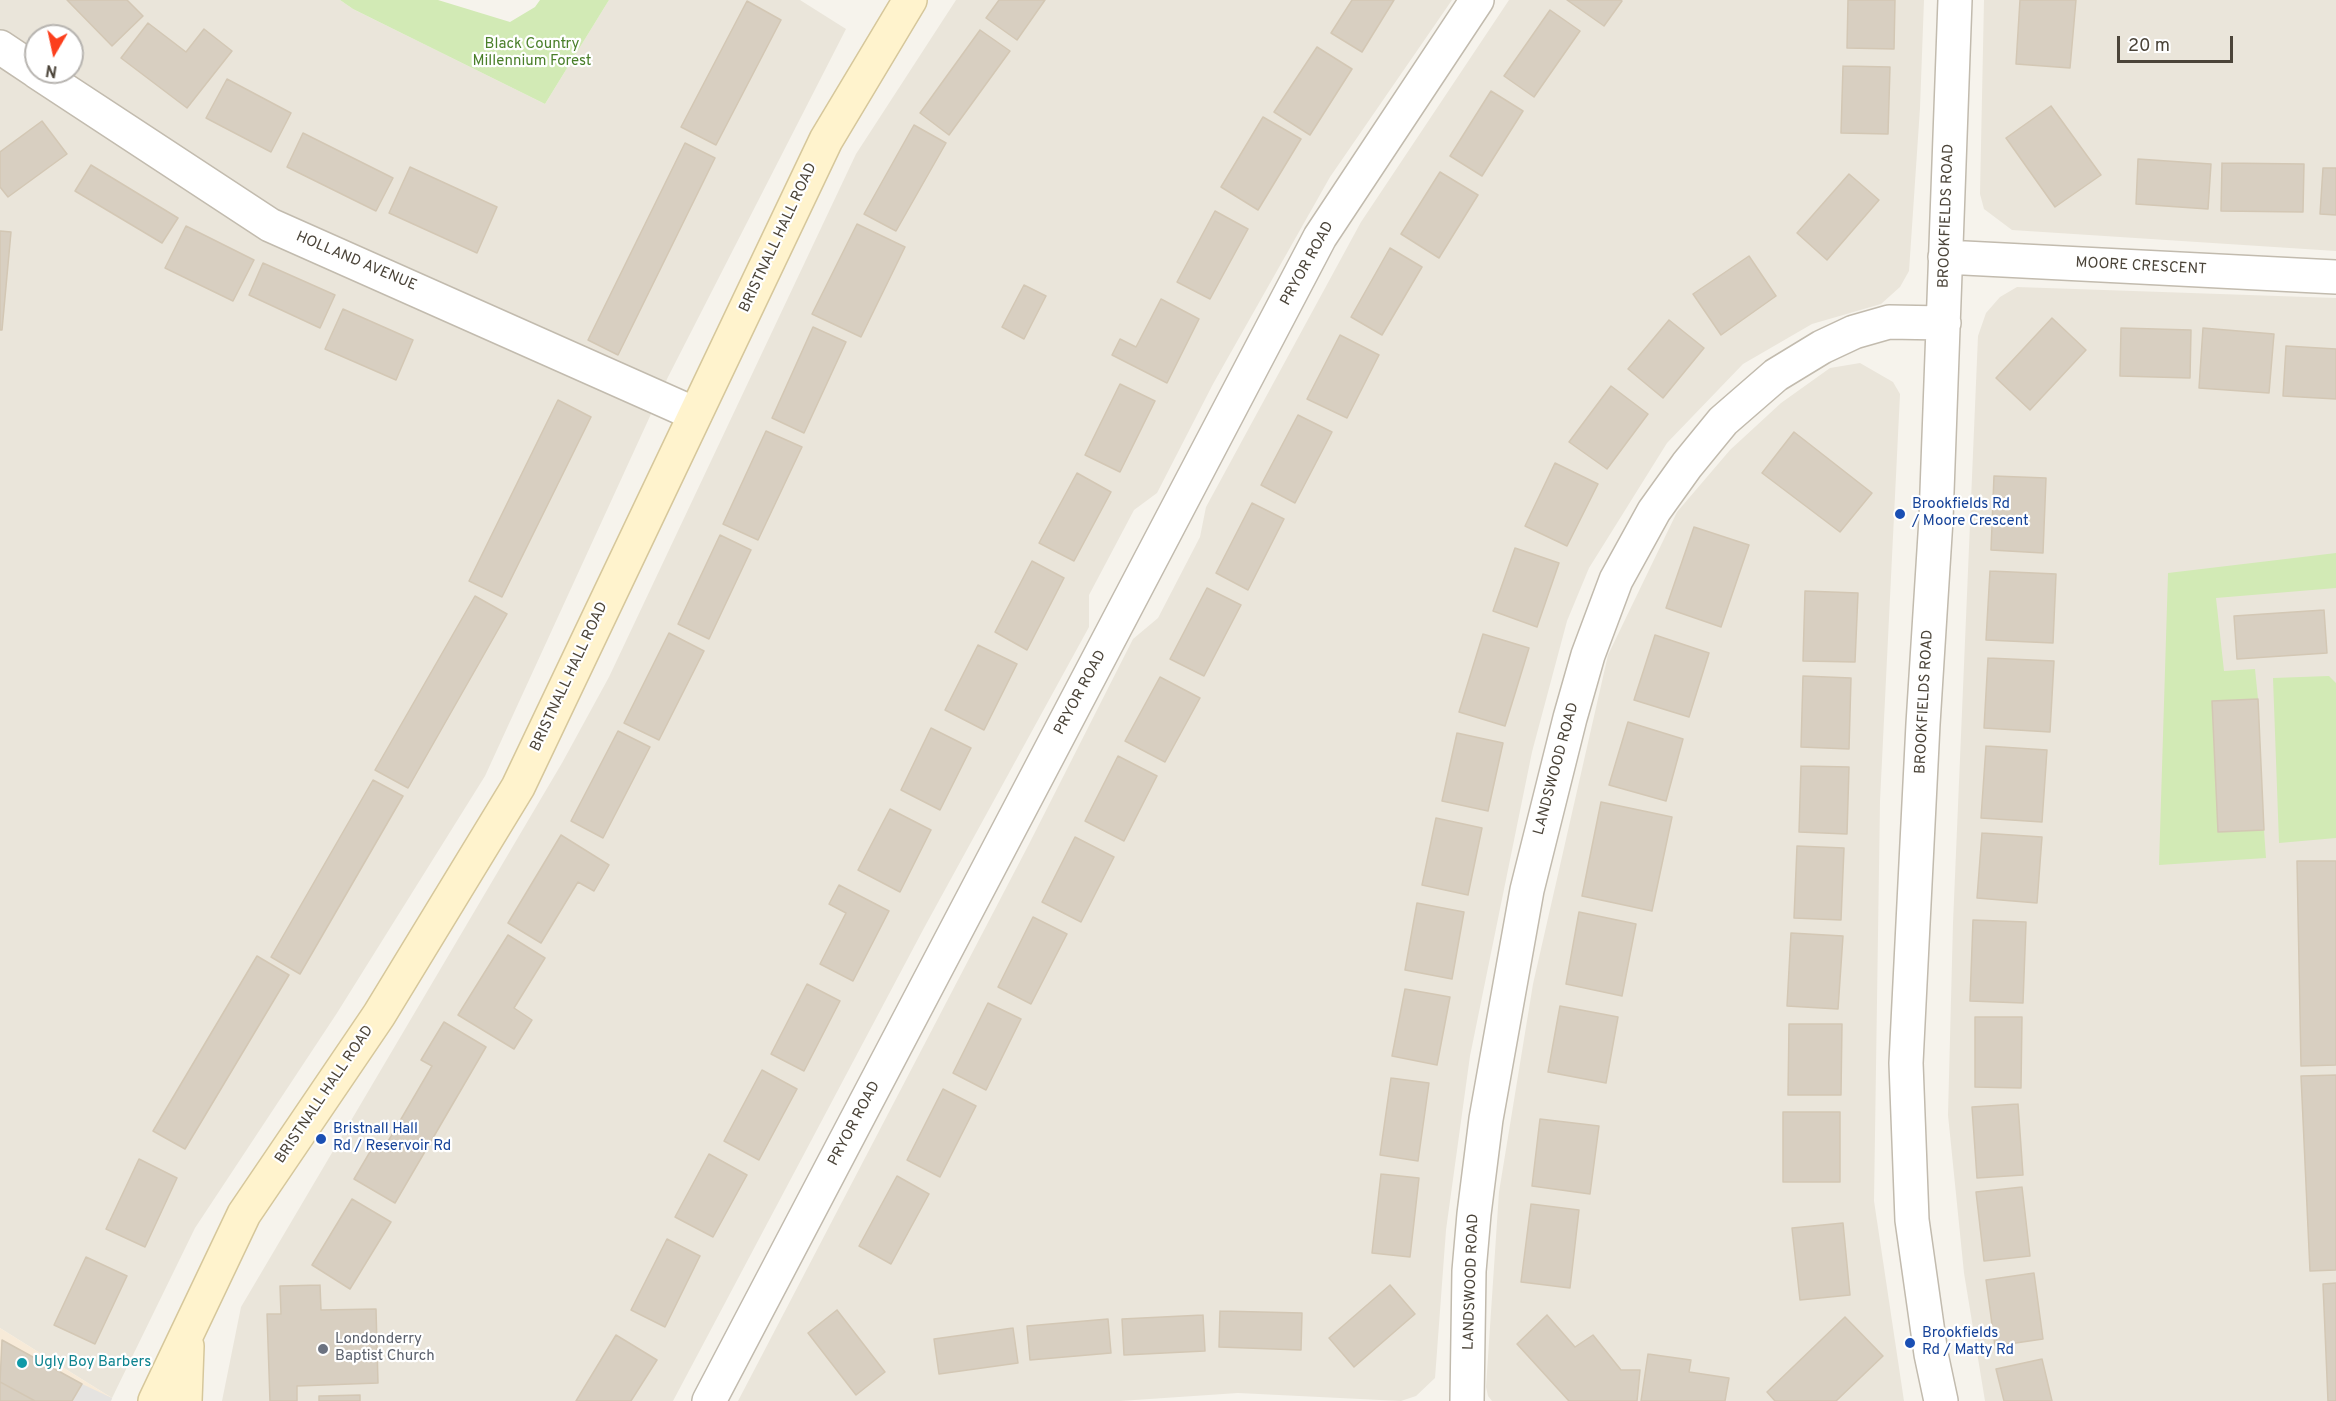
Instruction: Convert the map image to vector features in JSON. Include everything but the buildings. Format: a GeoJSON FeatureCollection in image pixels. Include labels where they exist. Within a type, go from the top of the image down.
{"type":"FeatureCollection","features":[{"type":"Feature","properties":{"kind":"street","name":"BRISTNALL HALL ROAD"},"geometry":{"type":"LineString","coordinates":[[155,1401],[244,1214],[380,1015],[518,787],[826,140],[910,0]]}},
{"type":"Feature","properties":{"kind":"street","name":"PRYOR ROAD"},"geometry":{"type":"LineString","coordinates":[[709,1401],[1320,237],[1477,0]]}},
{"type":"Feature","properties":{"kind":"street","name":"BROOKFIELDS ROAD"},"geometry":{"type":"LineString","coordinates":[[1941,1401],[1931,1354],[1912,1220],[1906,1063],[1936,519],[1955,0]]}},
{"type":"Feature","properties":{"kind":"street","name":"HOLLAND AVENUE"},"geometry":{"type":"LineString","coordinates":[[0,48],[24,64]]}},
{"type":"Feature","properties":{"kind":"street","name":"HOLLAND AVENUE"},"geometry":{"type":"LineString","coordinates":[[55,84],[270,225],[695,414]]}},
{"type":"Feature","properties":{"kind":"street","name":"MOORE CRESCENT"},"geometry":{"type":"LineString","coordinates":[[1945,258],[2336,277]]}},
{"type":"Feature","properties":{"kind":"street","name":"LANDSWOOD ROAD"},"geometry":{"type":"LineString","coordinates":[[1467,1401],[1469,1271],[1474,1214],[1486,1119],[1527,890],[1554,774],[1582,676],[1616,580],[1654,511],[1687,465],[1723,422],[1776,375],[1822,347],[1854,332],[1889,322],[1944,323]]}},
{"type":"Feature","properties":{"kind":"street","name":"BRISTNALL HALL ROAD"},"geometry":{"type":"LineString","coordinates":[[185,1401],[188,1329]]}},
{"type":"Feature","properties":{"kind":"shaded area"},"geometry":{"type":"Polygon","coordinates":[[[0,0],[340,0],[353,9],[545,104],[609,0],[800,0],[846,29],[668,377],[485,776],[337,1013],[195,1228],[112,1398],[0,1328],[0,0]]]}},
{"type":"Feature","properties":{"kind":"shaded area"},"geometry":{"type":"Polygon","coordinates":[[[956,0],[1452,0],[1330,177],[1213,384],[1157,493],[1134,510],[1089,595],[1089,627],[924,928],[673,1401],[222,1401],[241,1307],[562,763],[609,677],[856,154],[956,0]]]}},
{"type":"Feature","properties":{"kind":"shaded area"},"geometry":{"type":"Polygon","coordinates":[[[1509,0],[1924,0],[1920,108],[1909,271],[1900,287],[1881,304],[1812,324],[1743,364],[1667,443],[1589,568],[1567,621],[1532,752],[1470,1056],[1446,1230],[1435,1378],[1416,1396],[1401,1401],[1238,1393],[1120,1401],[738,1401],[1028,846],[1133,639],[1158,618],[1200,537],[1206,507],[1361,222],[1509,0]]]}},
{"type":"Feature","properties":{"kind":"shaded area"},"geometry":{"type":"Polygon","coordinates":[[[1984,0],[2336,0],[2336,251],[2012,230],[1984,209],[1980,194],[1984,0]]]}},
{"type":"Feature","properties":{"kind":"shaded area"},"geometry":{"type":"Polygon","coordinates":[[[2017,287],[2336,298],[2336,1401],[1985,1401],[1964,1273],[1948,1115],[1953,923],[1978,336],[1986,313],[2000,297],[2017,287]]]}},
{"type":"Feature","properties":{"kind":"shaded area"},"geometry":{"type":"Polygon","coordinates":[[[1860,363],[1893,382],[1900,394],[1880,801],[1874,1201],[1904,1401],[1492,1401],[1486,1387],[1499,1192],[1533,984],[1608,655],[1677,512],[1730,450],[1781,403],[1830,368],[1860,363]]]}},
{"type":"Feature","properties":{"kind":"shaded area","name":"Ugly Boy Barbers"},"geometry":{"type":"Polygon","coordinates":[[[0,1328],[112,1398],[111,1401],[0,1401],[0,1328]]]}},
{"type":"Feature","properties":{"kind":"shaded area"},"geometry":{"type":"Polygon","coordinates":[[[82,1384],[112,1398],[111,1401],[72,1401],[82,1384]]]}},
{"type":"Feature","properties":{"kind":"green space","name":"Black Country Millennium Forest"},"geometry":{"type":"Polygon","coordinates":[[[340,0],[438,0],[510,22],[535,7],[540,0],[609,0],[545,104],[353,9],[340,0]]]}},
{"type":"Feature","properties":{"kind":"green space"},"geometry":{"type":"Polygon","coordinates":[[[2336,553],[2336,588],[2216,598],[2224,671],[2255,669],[2258,699],[2212,702],[2218,831],[2264,830],[2266,858],[2159,865],[2168,573],[2336,553]]]}},
{"type":"Feature","properties":{"kind":"green space"},"geometry":{"type":"Polygon","coordinates":[[[2329,676],[2336,683],[2336,838],[2279,843],[2273,678],[2329,676]]]}},
{"type":"Feature","properties":{"kind":"place","name":"Brookfields Rd / Moore Crescent"},"geometry":{"type":"Point","coordinates":[1900,514]}},
{"type":"Feature","properties":{"kind":"place","name":"Bristnall Hall Rd / Reservoir Rd"},"geometry":{"type":"Point","coordinates":[321,1139]}},
{"type":"Feature","properties":{"kind":"place","name":"Brookfields Rd / Matty Rd"},"geometry":{"type":"Point","coordinates":[1910,1343]}},
{"type":"Feature","properties":{"kind":"place","name":"Londonderry Baptist Church"},"geometry":{"type":"Point","coordinates":[323,1349]}},
{"type":"Feature","properties":{"kind":"place","name":"Ugly Boy Barbers"},"geometry":{"type":"Point","coordinates":[22,1363]}}]}
